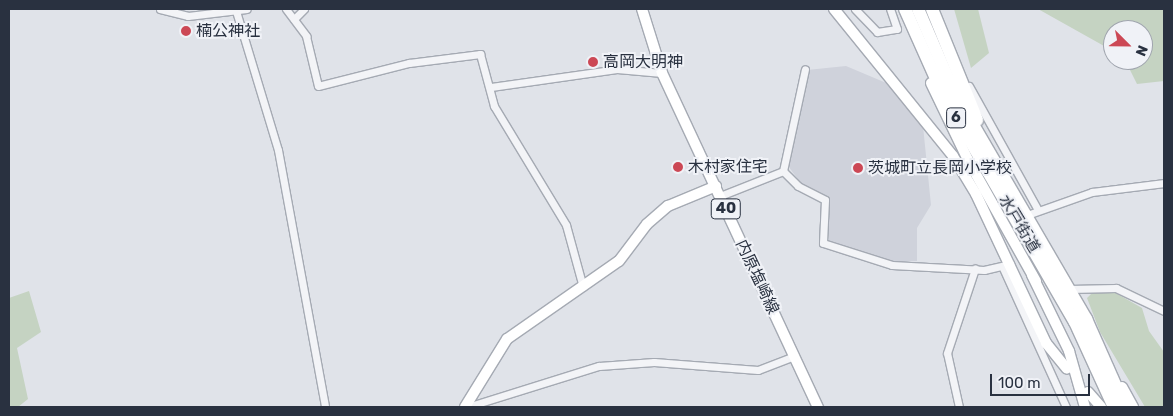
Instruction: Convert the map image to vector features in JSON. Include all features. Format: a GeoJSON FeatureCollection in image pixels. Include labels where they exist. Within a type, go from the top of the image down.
{"type":"FeatureCollection","features":[{"type":"Feature","properties":{"kind":"highway","name":"水戸街道"},"geometry":{"type":"LineString","coordinates":[[905,9],[958,121],[1098,356]]}},
{"type":"Feature","properties":{"kind":"highway","name":"6"},"geometry":{"type":"LineString","coordinates":[[918,9],[954,92],[998,170]]}},
{"type":"Feature","properties":{"kind":"highway"},"geometry":{"type":"LineString","coordinates":[[932,9],[998,170]]}},
{"type":"Feature","properties":{"kind":"highway","name":"水戸街道"},"geometry":{"type":"LineString","coordinates":[[998,170],[1032,212],[1069,288],[1098,356]]}},
{"type":"Feature","properties":{"kind":"highway","name":"6"},"geometry":{"type":"LineString","coordinates":[[1098,356],[1114,407]]}},
{"type":"Feature","properties":{"kind":"highway","name":"6"},"geometry":{"type":"LineString","coordinates":[[1098,356],[1125,407]]}},
{"type":"Feature","properties":{"kind":"main road","name":"内原塩崎線"},"geometry":{"type":"LineString","coordinates":[[642,9],[662,73],[818,407]]}},
{"type":"Feature","properties":{"kind":"main road"},"geometry":{"type":"LineString","coordinates":[[834,9],[928,121],[1036,280]]}},
{"type":"Feature","properties":{"kind":"main road"},"geometry":{"type":"LineString","coordinates":[[905,9],[948,122],[1036,280],[1069,351],[1085,407]]}},
{"type":"Feature","properties":{"kind":"main road"},"geometry":{"type":"LineString","coordinates":[[466,407],[507,339],[619,261],[647,224],[668,206],[718,191]]}},
{"type":"Feature","properties":{"kind":"main road"},"geometry":{"type":"LineString","coordinates":[[976,194],[1006,266],[1046,343],[1067,369]]}},
{"type":"Feature","properties":{"kind":"main road"},"geometry":{"type":"LineString","coordinates":[[1098,356],[1133,407]]}},
{"type":"Feature","properties":{"kind":"main road"},"geometry":{"type":"LineString","coordinates":[[1088,392],[1101,407]]}},
{"type":"Feature","properties":{"kind":"street"},"geometry":{"type":"LineString","coordinates":[[160,9],[182,16],[247,9]]}},
{"type":"Feature","properties":{"kind":"street"},"geometry":{"type":"LineString","coordinates":[[286,9],[306,36],[318,86],[409,63],[480,54],[483,77],[491,87],[494,106],[566,225],[583,287]]}},
{"type":"Feature","properties":{"kind":"street"},"geometry":{"type":"LineString","coordinates":[[294,19],[304,9]]}},
{"type":"Feature","properties":{"kind":"street"},"geometry":{"type":"LineString","coordinates":[[855,9],[877,32],[897,29],[890,9]]}},
{"type":"Feature","properties":{"kind":"street"},"geometry":{"type":"LineString","coordinates":[[939,9],[977,102],[1032,212],[1092,192],[1164,183]]}},
{"type":"Feature","properties":{"kind":"street"},"geometry":{"type":"LineString","coordinates":[[236,11],[278,150],[325,407]]}},
{"type":"Feature","properties":{"kind":"street"},"geometry":{"type":"LineString","coordinates":[[491,87],[618,69],[662,73]]}},
{"type":"Feature","properties":{"kind":"street"},"geometry":{"type":"LineString","coordinates":[[783,171],[805,69]]}},
{"type":"Feature","properties":{"kind":"street"},"geometry":{"type":"LineString","coordinates":[[718,191],[783,171]]}},
{"type":"Feature","properties":{"kind":"street"},"geometry":{"type":"LineString","coordinates":[[783,171],[798,186],[825,200],[823,243],[892,265],[975,269],[1006,266],[1066,407]]}},
{"type":"Feature","properties":{"kind":"street"},"geometry":{"type":"LineString","coordinates":[[959,407],[947,353],[975,269]]}},
{"type":"Feature","properties":{"kind":"street"},"geometry":{"type":"LineString","coordinates":[[1069,288],[1116,288],[1164,311]]}},
{"type":"Feature","properties":{"kind":"street"},"geometry":{"type":"LineString","coordinates":[[466,407],[599,366],[654,362],[758,370],[794,356]]}},
{"type":"Feature","properties":{"kind":"shaded area","name":"茨城町立長岡小学校"},"geometry":{"type":"Polygon","coordinates":[[[846,66],[891,85],[923,126],[931,205],[917,228],[917,261],[891,262],[829,241],[828,197],[802,185],[786,163],[807,70],[846,66]]]}},
{"type":"Feature","properties":{"kind":"green space"},"geometry":{"type":"Polygon","coordinates":[[[954,9],[978,9],[989,53],[971,68],[954,9]]]}},
{"type":"Feature","properties":{"kind":"green space"},"geometry":{"type":"Polygon","coordinates":[[[1038,9],[1164,9],[1164,81],[1137,84],[1130,70],[1153,70],[1153,20],[1103,20],[1103,45],[1038,9]]]}},
{"type":"Feature","properties":{"kind":"green space"},"geometry":{"type":"Polygon","coordinates":[[[29,291],[41,332],[17,348],[28,399],[18,407],[9,407],[9,298],[29,291]]]}},
{"type":"Feature","properties":{"kind":"green space"},"geometry":{"type":"Polygon","coordinates":[[[1093,292],[1114,292],[1142,308],[1149,331],[1164,352],[1164,407],[1145,407],[1100,332],[1087,298],[1093,292]]]}},
{"type":"Feature","properties":{"kind":"place","name":"楠公神社"},"geometry":{"type":"Point","coordinates":[186,31]}},
{"type":"Feature","properties":{"kind":"place","name":"高岡大明神"},"geometry":{"type":"Point","coordinates":[593,62]}},
{"type":"Feature","properties":{"kind":"place","name":"木村家住宅"},"geometry":{"type":"Point","coordinates":[678,167]}},
{"type":"Feature","properties":{"kind":"place","name":"茨城町立長岡小学校"},"geometry":{"type":"Point","coordinates":[858,168]}}]}
